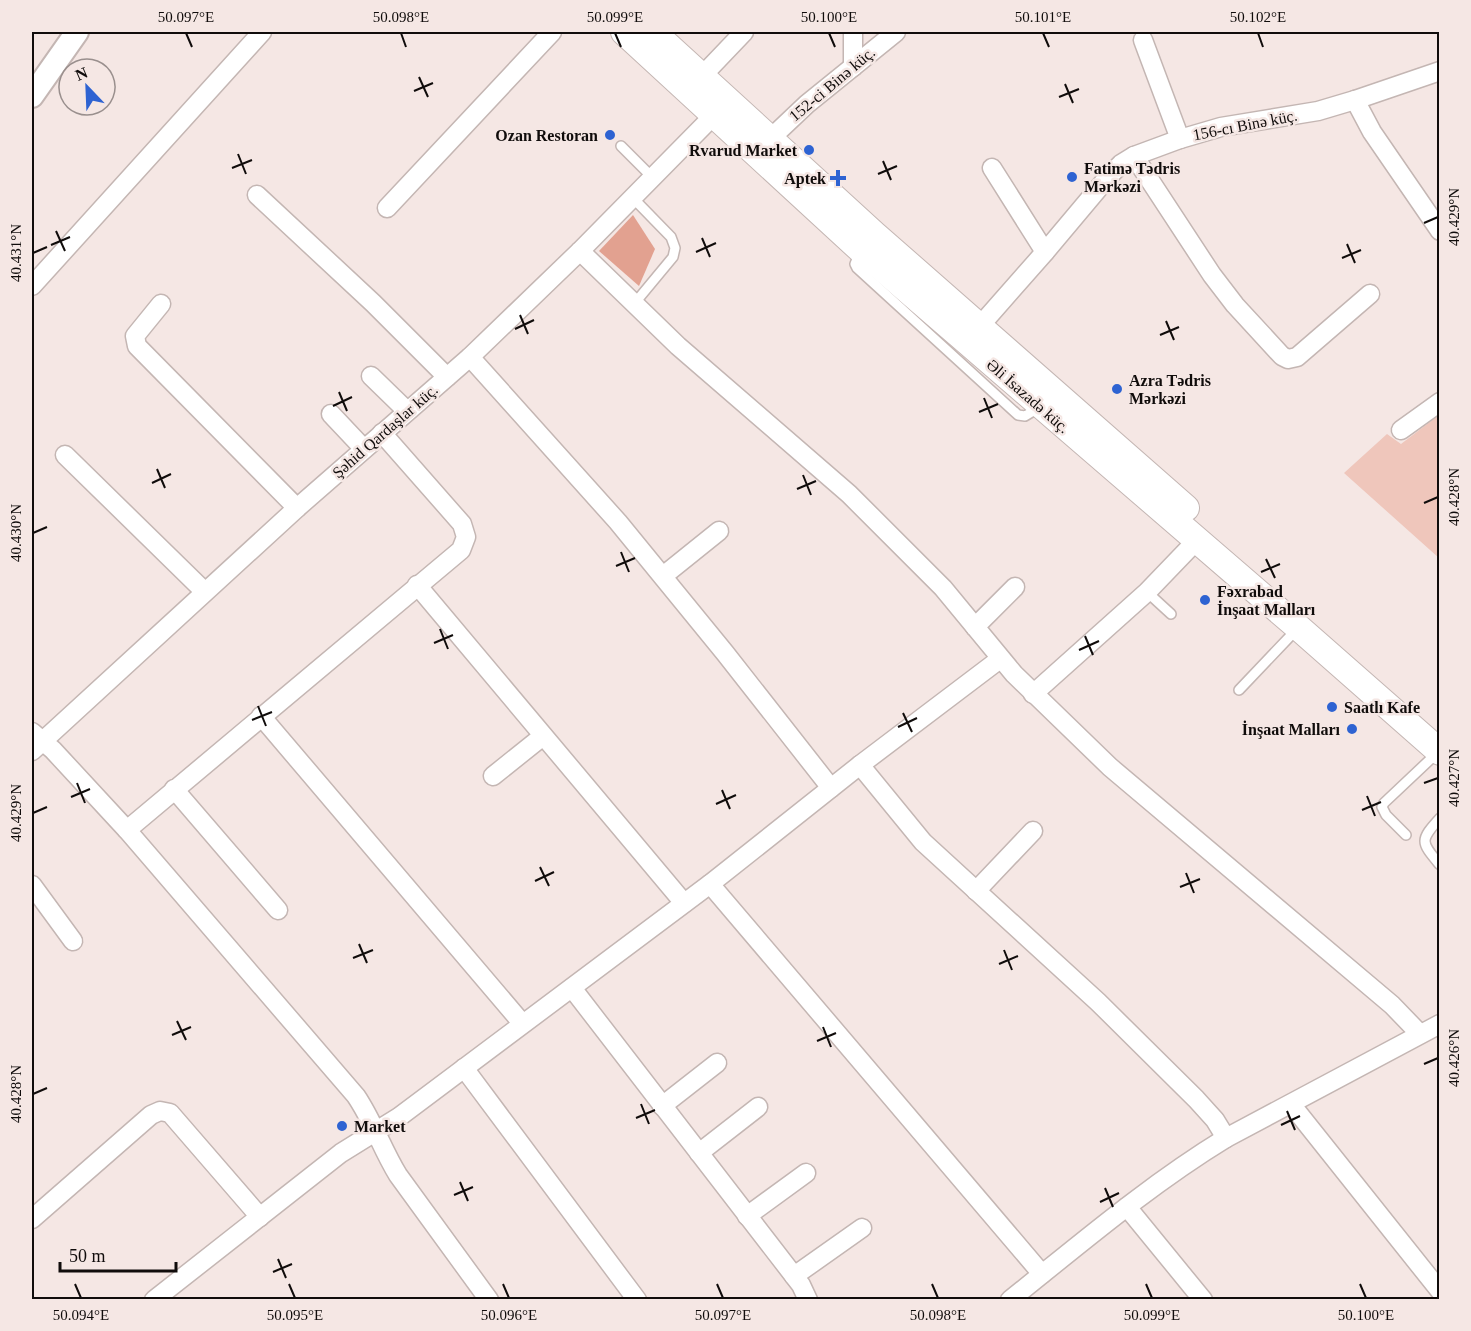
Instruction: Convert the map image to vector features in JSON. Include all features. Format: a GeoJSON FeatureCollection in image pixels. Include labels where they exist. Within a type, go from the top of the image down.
{"type":"FeatureCollection","features":[{"type":"Feature","properties":{"kind":"main road","name":"Əli İsazadə küç."},"geometry":{"type":"LineString","coordinates":[[624,32],[696,83],[861,250],[1041,407],[1202,534],[1439,744]]}},
{"type":"Feature","properties":{"kind":"main road","name":"Əli İsazadə küç."},"geometry":{"type":"LineString","coordinates":[[654,32],[696,83]]}},
{"type":"Feature","properties":{"kind":"main road","name":"Əli İsazadə küç."},"geometry":{"type":"LineString","coordinates":[[722,107],[770,139],[979,327],[1202,534],[1299,628],[1439,744]]}},
{"type":"Feature","properties":{"kind":"street"},"geometry":{"type":"LineString","coordinates":[[32,96],[76,32]]}},
{"type":"Feature","properties":{"kind":"street"},"geometry":{"type":"LineString","coordinates":[[32,286],[262,32]]}},
{"type":"Feature","properties":{"kind":"street"},"geometry":{"type":"LineString","coordinates":[[387,208],[552,32]]}},
{"type":"Feature","properties":{"kind":"street"},"geometry":{"type":"LineString","coordinates":[[696,83],[744,32]]}},
{"type":"Feature","properties":{"kind":"street"},"geometry":{"type":"LineString","coordinates":[[853,32],[853,67]]}},
{"type":"Feature","properties":{"kind":"street","name":"152-ci Binə küç."},"geometry":{"type":"LineString","coordinates":[[770,139],[807,104],[896,32]]}},
{"type":"Feature","properties":{"kind":"street"},"geometry":{"type":"LineString","coordinates":[[1143,40],[1180,139]]}},
{"type":"Feature","properties":{"kind":"street","name":"156-cı Binə küç."},"geometry":{"type":"LineString","coordinates":[[979,327],[1108,177],[1121,164],[1134,156],[1221,126],[1290,116],[1438,76]]}},
{"type":"Feature","properties":{"kind":"street"},"geometry":{"type":"LineString","coordinates":[[1355,100],[1372,132],[1440,231]]}},
{"type":"Feature","properties":{"kind":"street","name":"Şəhid Qardaşlar küç."},"geometry":{"type":"LineString","coordinates":[[35,741],[470,357],[580,251],[722,107]]}},
{"type":"Feature","properties":{"kind":"street"},"geometry":{"type":"LineString","coordinates":[[1134,156],[1212,275],[1235,305],[1282,356],[1288,359],[1297,357],[1370,294]]}},
{"type":"Feature","properties":{"kind":"street"},"geometry":{"type":"LineString","coordinates":[[992,168],[1045,252]]}},
{"type":"Feature","properties":{"kind":"street"},"geometry":{"type":"LineString","coordinates":[[258,195],[373,303],[447,377]]}},
{"type":"Feature","properties":{"kind":"street"},"geometry":{"type":"LineString","coordinates":[[580,251],[678,346],[849,494],[943,588],[1000,659],[1110,767],[1392,1005],[1420,1034]]}},
{"type":"Feature","properties":{"kind":"street"},"geometry":{"type":"LineString","coordinates":[[161,304],[135,336],[137,346],[297,508]]}},
{"type":"Feature","properties":{"kind":"street"},"geometry":{"type":"LineString","coordinates":[[470,357],[618,522],[831,788]]}},
{"type":"Feature","properties":{"kind":"street"},"geometry":{"type":"LineString","coordinates":[[371,376],[407,411]]}},
{"type":"Feature","properties":{"kind":"street"},"geometry":{"type":"LineString","coordinates":[[1401,430],[1440,402]]}},
{"type":"Feature","properties":{"kind":"street"},"geometry":{"type":"LineString","coordinates":[[331,414],[364,449]]}},
{"type":"Feature","properties":{"kind":"street"},"geometry":{"type":"LineString","coordinates":[[127,830],[461,550],[465,543],[465,530],[462,524],[382,433]]}},
{"type":"Feature","properties":{"kind":"street"},"geometry":{"type":"LineString","coordinates":[[65,455],[204,591]]}},
{"type":"Feature","properties":{"kind":"street"},"geometry":{"type":"LineString","coordinates":[[663,576],[718,531]]}},
{"type":"Feature","properties":{"kind":"street"},"geometry":{"type":"LineString","coordinates":[[1034,694],[1147,591],[1202,534]]}},
{"type":"Feature","properties":{"kind":"street"},"geometry":{"type":"LineString","coordinates":[[417,585],[684,903]]}},
{"type":"Feature","properties":{"kind":"street"},"geometry":{"type":"LineString","coordinates":[[975,627],[1015,587]]}},
{"type":"Feature","properties":{"kind":"street"},"geometry":{"type":"LineString","coordinates":[[154,1299],[341,1154],[377,1132],[710,884],[860,765],[1000,659]]}},
{"type":"Feature","properties":{"kind":"street"},"geometry":{"type":"LineString","coordinates":[[261,716],[522,1023]]}},
{"type":"Feature","properties":{"kind":"street"},"geometry":{"type":"LineString","coordinates":[[493,776],[543,736]]}},
{"type":"Feature","properties":{"kind":"street"},"geometry":{"type":"LineString","coordinates":[[35,741],[127,830],[356,1096],[398,1175],[489,1299]]}},
{"type":"Feature","properties":{"kind":"street"},"geometry":{"type":"LineString","coordinates":[[860,765],[923,842],[1098,1002],[1196,1099],[1215,1120],[1226,1138]]}},
{"type":"Feature","properties":{"kind":"street"},"geometry":{"type":"LineString","coordinates":[[174,789],[278,910]]}},
{"type":"Feature","properties":{"kind":"street"},"geometry":{"type":"LineString","coordinates":[[976,891],[1033,831]]}},
{"type":"Feature","properties":{"kind":"street"},"geometry":{"type":"LineString","coordinates":[[710,884],[1042,1274]]}},
{"type":"Feature","properties":{"kind":"street"},"geometry":{"type":"LineString","coordinates":[[32,885],[37,905],[73,941]]}},
{"type":"Feature","properties":{"kind":"street"},"geometry":{"type":"LineString","coordinates":[[572,988],[794,1276],[808,1299]]}},
{"type":"Feature","properties":{"kind":"street"},"geometry":{"type":"LineString","coordinates":[[1010,1299],[1197,1156],[1226,1138],[1440,1024]]}},
{"type":"Feature","properties":{"kind":"street"},"geometry":{"type":"LineString","coordinates":[[662,1106],[717,1063]]}},
{"type":"Feature","properties":{"kind":"street"},"geometry":{"type":"LineString","coordinates":[[464,1068],[637,1299]]}},
{"type":"Feature","properties":{"kind":"street"},"geometry":{"type":"LineString","coordinates":[[1291,1104],[1440,1291]]}},
{"type":"Feature","properties":{"kind":"street"},"geometry":{"type":"LineString","coordinates":[[699,1153],[758,1107]]}},
{"type":"Feature","properties":{"kind":"street"},"geometry":{"type":"LineString","coordinates":[[32,1219],[151,1115],[160,1112],[170,1113],[260,1216]]}},
{"type":"Feature","properties":{"kind":"street"},"geometry":{"type":"LineString","coordinates":[[747,1216],[806,1173]]}},
{"type":"Feature","properties":{"kind":"street"},"geometry":{"type":"LineString","coordinates":[[1128,1207],[1203,1299]]}},
{"type":"Feature","properties":{"kind":"street"},"geometry":{"type":"LineString","coordinates":[[794,1276],[862,1228]]}},
{"type":"Feature","properties":{"kind":"lane"},"geometry":{"type":"LineString","coordinates":[[621,146],[652,177]]}},
{"type":"Feature","properties":{"kind":"lane"},"geometry":{"type":"LineString","coordinates":[[632,197],[671,237],[675,248],[673,257],[634,304]]}},
{"type":"Feature","properties":{"kind":"lane"},"geometry":{"type":"LineString","coordinates":[[1147,591],[1171,614]]}},
{"type":"Feature","properties":{"kind":"lane"},"geometry":{"type":"LineString","coordinates":[[1239,690],[1299,628]]}},
{"type":"Feature","properties":{"kind":"lane"},"geometry":{"type":"LineString","coordinates":[[1406,835],[1386,815],[1382,807],[1439,744]]}},
{"type":"Feature","properties":{"kind":"lane"},"geometry":{"type":"LineString","coordinates":[[1440,818],[1423,839],[1423,844],[1440,866]]}},
{"type":"Feature","properties":{"kind":"shaded area"},"geometry":{"type":"Polygon","coordinates":[[[633,215],[655,249],[639,286],[599,251],[633,215]]]}},
{"type":"Feature","properties":{"kind":"shaded area"},"geometry":{"type":"Polygon","coordinates":[[[1439,415],[1439,558],[1344,473],[1387,434],[1401,444],[1439,415]]]}},
{"type":"Feature","properties":{"kind":"place","name":"Ozan Restoran"},"geometry":{"type":"Point","coordinates":[610,135]}},
{"type":"Feature","properties":{"kind":"place","name":"Rvarud Market"},"geometry":{"type":"Point","coordinates":[809,150]}},
{"type":"Feature","properties":{"kind":"place","name":"Fatimə Tədris Mərkəzi"},"geometry":{"type":"Point","coordinates":[1072,177]}},
{"type":"Feature","properties":{"kind":"place","name":"Aptek"},"geometry":{"type":"Point","coordinates":[838,178]}},
{"type":"Feature","properties":{"kind":"place","name":"Azra Tədris Mərkəzi"},"geometry":{"type":"Point","coordinates":[1117,389]}},
{"type":"Feature","properties":{"kind":"place","name":"Fəxrabad İnşaat Malları"},"geometry":{"type":"Point","coordinates":[1205,600]}},
{"type":"Feature","properties":{"kind":"place","name":"Saatlı Kafe"},"geometry":{"type":"Point","coordinates":[1332,707]}},
{"type":"Feature","properties":{"kind":"place","name":"İnşaat Malları"},"geometry":{"type":"Point","coordinates":[1352,729]}},
{"type":"Feature","properties":{"kind":"place","name":"Market"},"geometry":{"type":"Point","coordinates":[342,1126]}}]}
